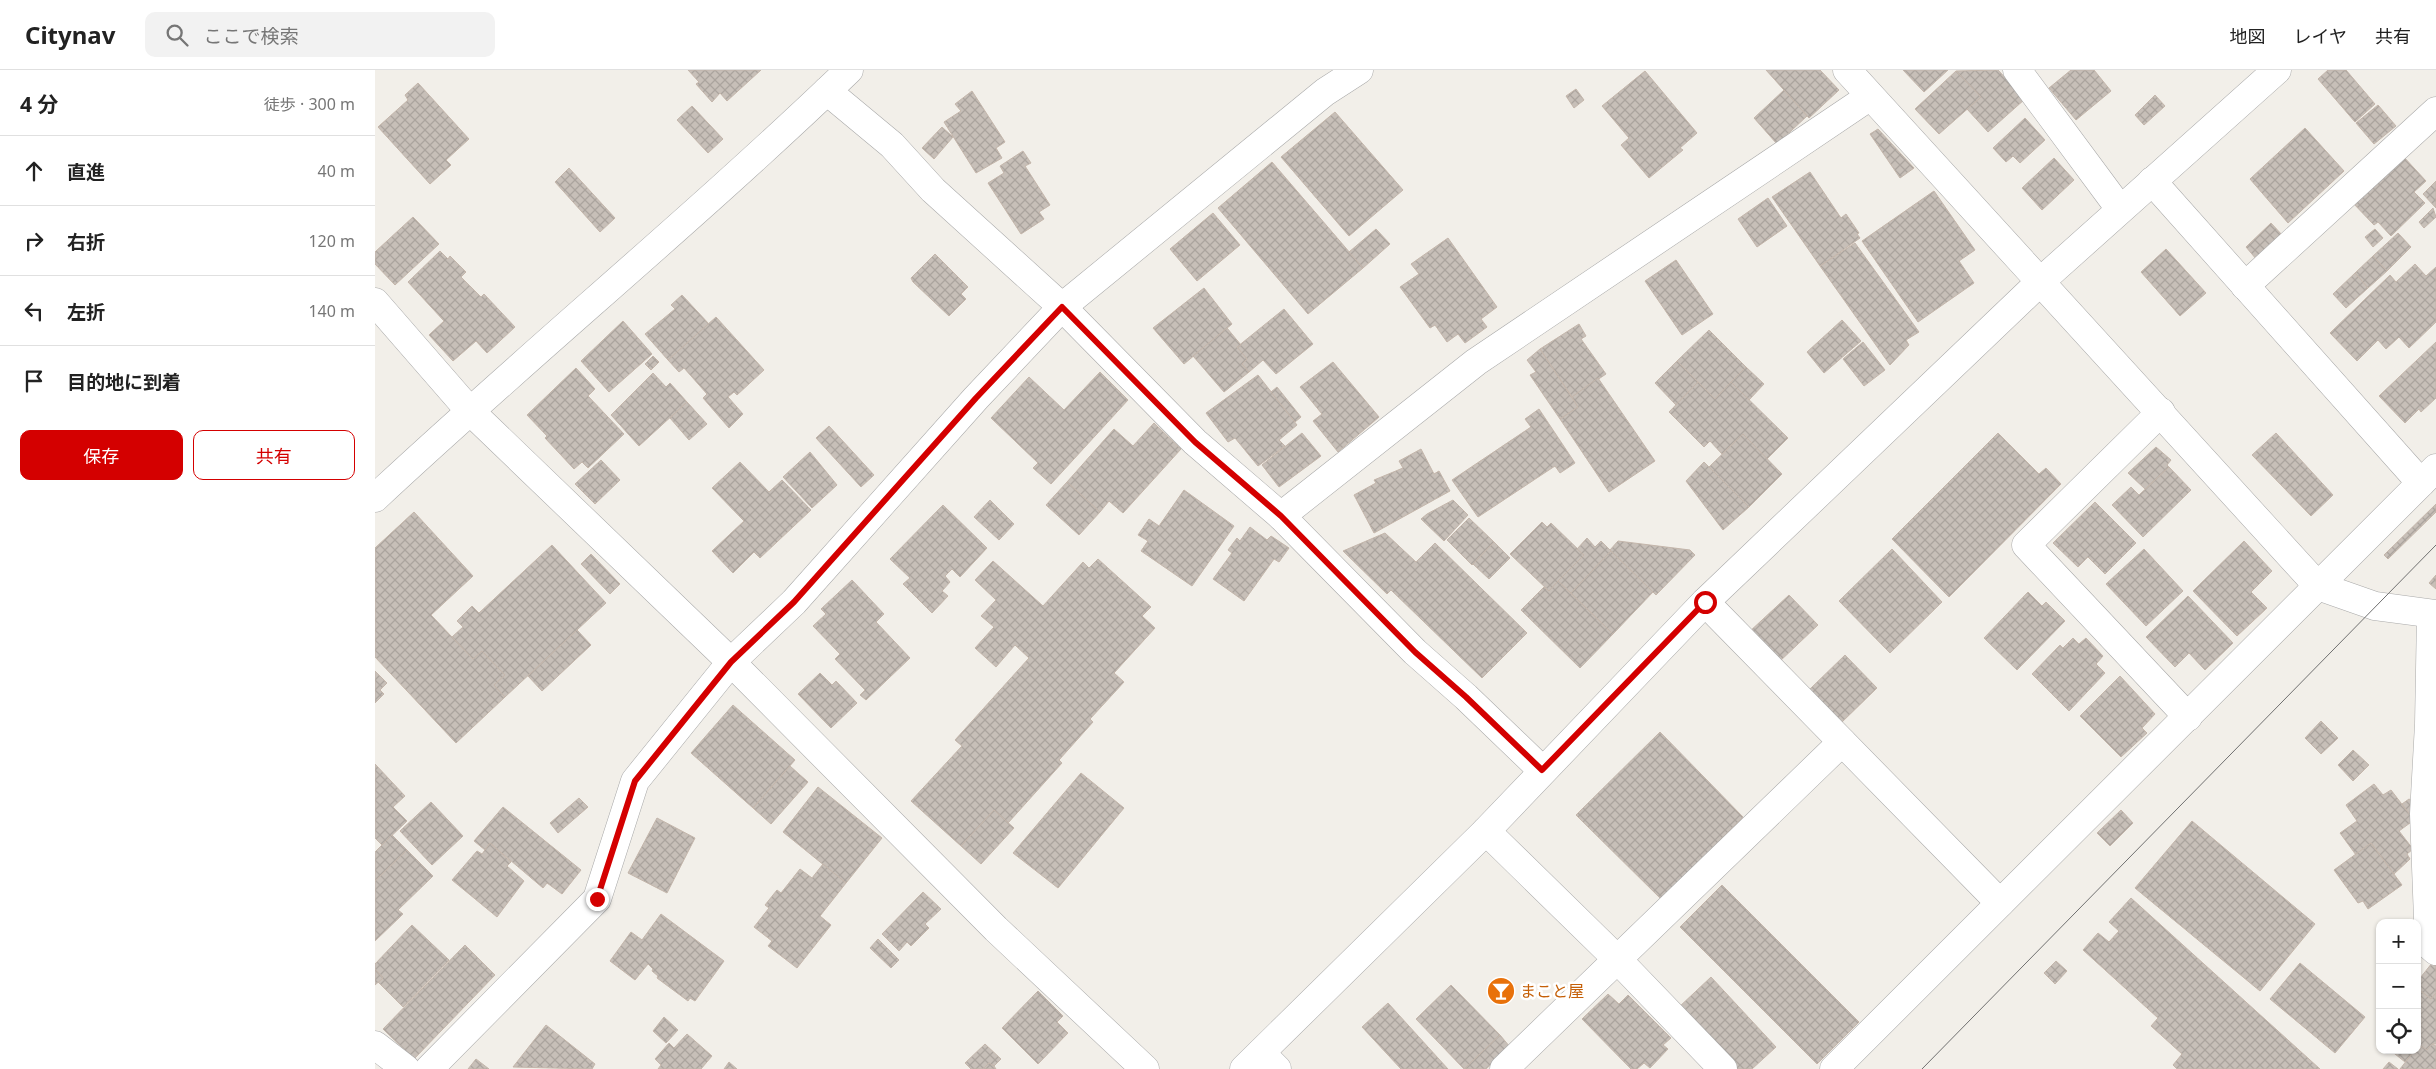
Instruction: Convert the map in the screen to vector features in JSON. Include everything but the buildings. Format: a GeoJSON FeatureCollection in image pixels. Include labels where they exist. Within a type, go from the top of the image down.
{"type":"FeatureCollection","features":[{"type":"Feature","properties":{"kind":"street"},"geometry":{"type":"LineString","coordinates":[[375,498],[469,410],[683,222],[849,70]]}},
{"type":"Feature","properties":{"kind":"street"},"geometry":{"type":"LineString","coordinates":[[429,1069],[597,899],[635,781],[731,662],[794,602],[976,398],[1062,307],[1325,92],[1359,70]]}},
{"type":"Feature","properties":{"kind":"street"},"geometry":{"type":"LineString","coordinates":[[1847,70],[2041,280],[2318,586],[2375,606],[2433,614],[2429,724],[2429,945],[2436,951]]}},
{"type":"Feature","properties":{"kind":"street"},"geometry":{"type":"LineString","coordinates":[[2017,70],[2120,209]]}},
{"type":"Feature","properties":{"kind":"street"},"geometry":{"type":"LineString","coordinates":[[1261,1064],[1705,602],[2041,280],[2272,72]]}},
{"type":"Feature","properties":{"kind":"street"},"geometry":{"type":"LineString","coordinates":[[827,91],[892,145],[933,190],[1062,307],[1195,442],[1281,516],[1415,652],[1466,697],[1542,770]]}},
{"type":"Feature","properties":{"kind":"street"},"geometry":{"type":"LineString","coordinates":[[1281,516],[1475,362],[1869,96]]}},
{"type":"Feature","properties":{"kind":"street"},"geometry":{"type":"LineString","coordinates":[[2245,286],[2436,111]]}},
{"type":"Feature","properties":{"kind":"street"},"geometry":{"type":"LineString","coordinates":[[1834,1069],[2429,475],[2245,286],[2151,181]]}},
{"type":"Feature","properties":{"kind":"street"},"geometry":{"type":"LineString","coordinates":[[375,302],[469,410],[731,662],[996,929],[1145,1069]]}},
{"type":"Feature","properties":{"kind":"street"},"geometry":{"type":"LineString","coordinates":[[2161,412],[2026,545],[2188,717]]}},
{"type":"Feature","properties":{"kind":"street"},"geometry":{"type":"LineString","coordinates":[[1705,602],[2000,904]]}},
{"type":"Feature","properties":{"kind":"street"},"geometry":{"type":"LineString","coordinates":[[1504,1069],[1843,742]]}},
{"type":"Feature","properties":{"kind":"street"},"geometry":{"type":"LineString","coordinates":[[1486,831],[1617,959],[1723,1069]]}},
{"type":"Feature","properties":{"kind":"street"},"geometry":{"type":"LineString","coordinates":[[375,1046],[407,1069]]}},
{"type":"Feature","properties":{"kind":"tram line"},"geometry":{"type":"LineString","coordinates":[[1922,1069],[2436,545]]}},
{"type":"Feature","properties":{"kind":"place","name":"まこと屋"},"geometry":{"type":"Point","coordinates":[1501,991]}},
{"type":"Feature","properties":{"kind":"route"},"geometry":{"type":"LineString","coordinates":[[597,899],[635,781],[731,662],[794,602],[976,398],[1062,307],[1195,442],[1281,516],[1415,652],[1466,697],[1542,770],[1705,602]]}}]}
